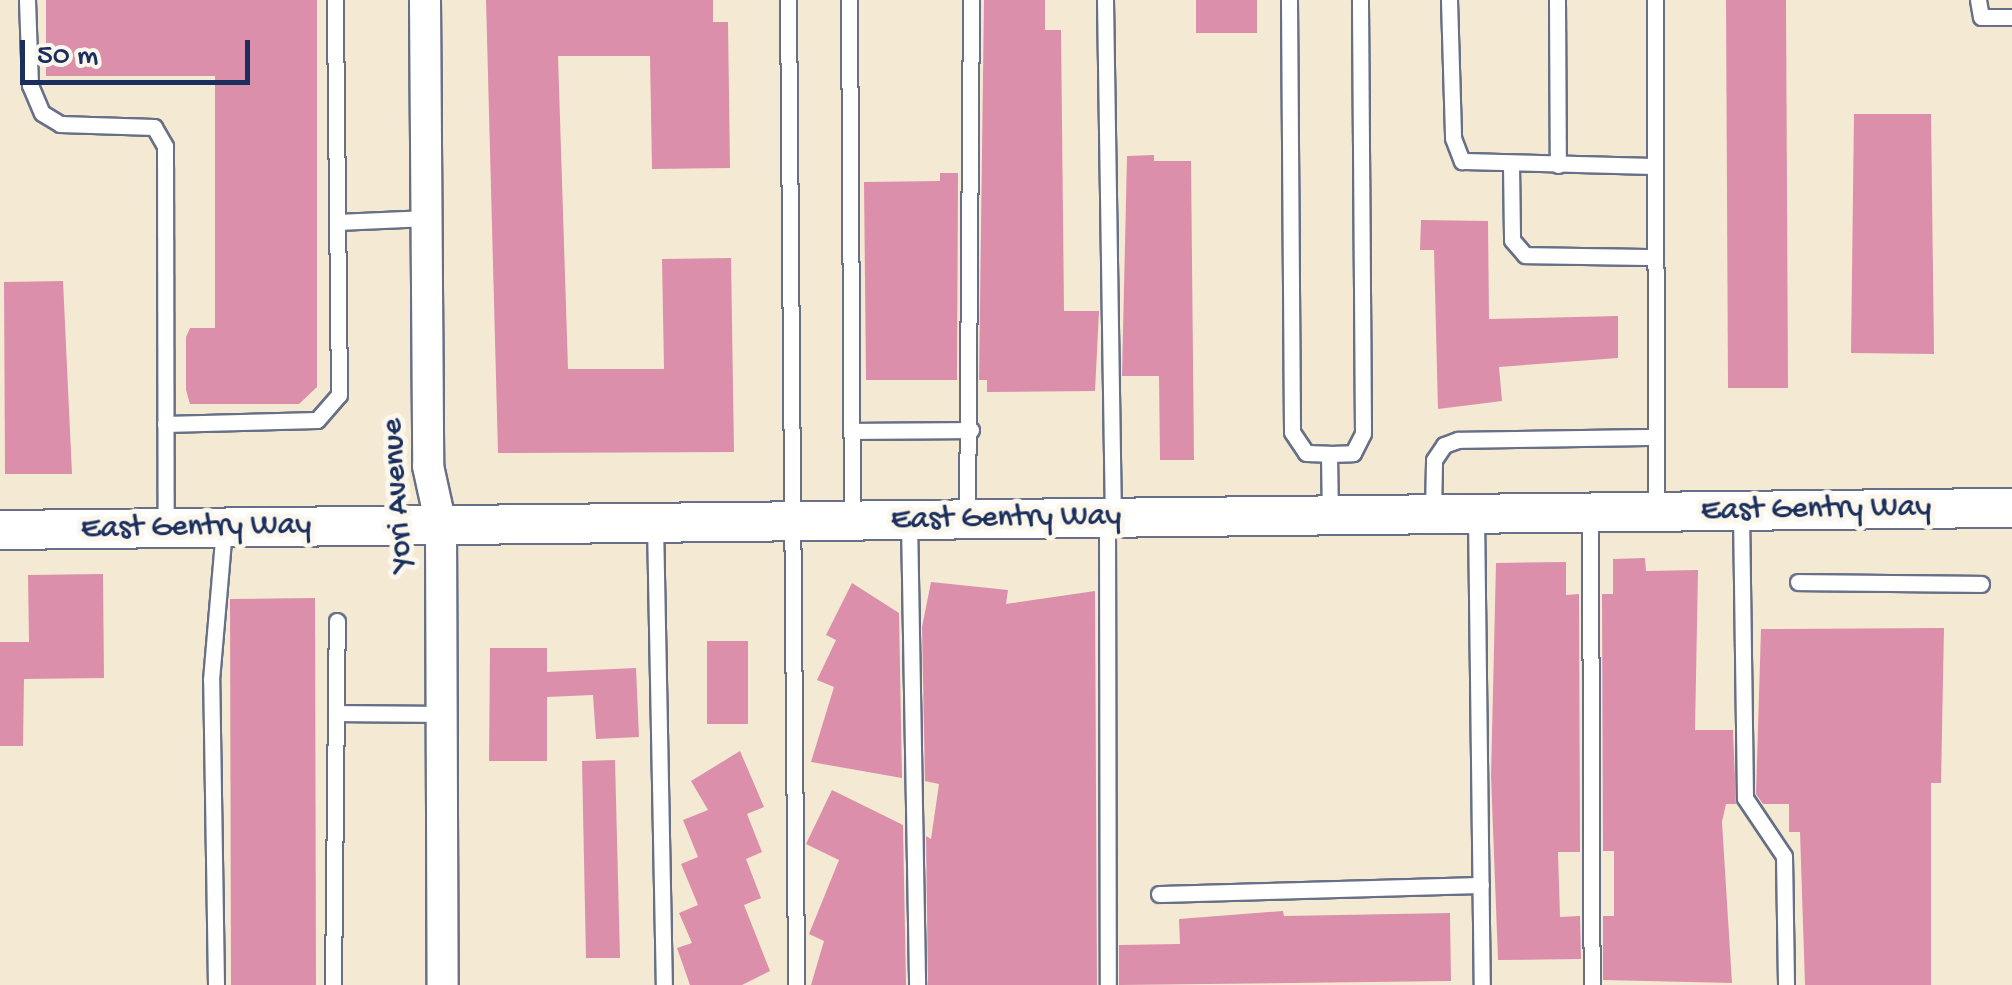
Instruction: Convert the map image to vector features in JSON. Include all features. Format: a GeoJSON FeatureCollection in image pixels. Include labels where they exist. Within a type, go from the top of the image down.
{"type":"FeatureCollection","features":[{"type":"Feature","properties":{"kind":"street","name":"Yori Avenue"},"geometry":{"type":"LineString","coordinates":[[424,0],[428,466],[441,525],[443,985]]}},
{"type":"Feature","properties":{"kind":"street","name":"East Gentry Way"},"geometry":{"type":"LineString","coordinates":[[0,530],[2012,508]]}},
{"type":"Feature","properties":{"kind":"lane"},"geometry":{"type":"LineString","coordinates":[[27,0],[30,85],[42,113],[60,124],[154,127],[165,146],[166,528]]}},
{"type":"Feature","properties":{"kind":"lane"},"geometry":{"type":"LineString","coordinates":[[165,424],[317,420],[328,414],[341,376],[335,0]]}},
{"type":"Feature","properties":{"kind":"lane"},"geometry":{"type":"LineString","coordinates":[[788,0],[797,522],[796,985]]}},
{"type":"Feature","properties":{"kind":"lane"},"geometry":{"type":"LineString","coordinates":[[849,0],[852,520]]}},
{"type":"Feature","properties":{"kind":"lane"},"geometry":{"type":"LineString","coordinates":[[967,520],[971,430],[971,0]]}},
{"type":"Feature","properties":{"kind":"lane"},"geometry":{"type":"LineString","coordinates":[[1105,0],[1110,518],[1108,985]]}},
{"type":"Feature","properties":{"kind":"lane"},"geometry":{"type":"LineString","coordinates":[[1290,0],[1292,432],[1306,453],[1329,454],[1353,453],[1363,433],[1360,0]]}},
{"type":"Feature","properties":{"kind":"lane"},"geometry":{"type":"LineString","coordinates":[[1449,0],[1454,153],[1473,165],[1655,166]]}},
{"type":"Feature","properties":{"kind":"lane"},"geometry":{"type":"LineString","coordinates":[[1557,0],[1558,165]]}},
{"type":"Feature","properties":{"kind":"lane"},"geometry":{"type":"LineString","coordinates":[[1655,0],[1656,512]]}},
{"type":"Feature","properties":{"kind":"lane"},"geometry":{"type":"LineString","coordinates":[[1978,0],[1981,17],[2012,16]]}},
{"type":"Feature","properties":{"kind":"lane"},"geometry":{"type":"LineString","coordinates":[[1511,165],[1512,240],[1525,256],[1655,257]]}},
{"type":"Feature","properties":{"kind":"lane"},"geometry":{"type":"LineString","coordinates":[[339,222],[426,218]]}},
{"type":"Feature","properties":{"kind":"lane"},"geometry":{"type":"LineString","coordinates":[[853,431],[971,430]]}},
{"type":"Feature","properties":{"kind":"lane"},"geometry":{"type":"LineString","coordinates":[[1433,514],[1434,460],[1444,445],[1458,440],[1656,437]]}},
{"type":"Feature","properties":{"kind":"lane"},"geometry":{"type":"LineString","coordinates":[[1329,454],[1330,516]]}},
{"type":"Feature","properties":{"kind":"lane"},"geometry":{"type":"LineString","coordinates":[[1740,512],[1744,798],[1784,856],[1786,985]]}},
{"type":"Feature","properties":{"kind":"lane"},"geometry":{"type":"LineString","coordinates":[[1590,513],[1592,985]]}},
{"type":"Feature","properties":{"kind":"lane"},"geometry":{"type":"LineString","coordinates":[[1476,514],[1482,985]]}},
{"type":"Feature","properties":{"kind":"lane"},"geometry":{"type":"LineString","coordinates":[[909,520],[917,985]]}},
{"type":"Feature","properties":{"kind":"lane"},"geometry":{"type":"LineString","coordinates":[[654,523],[664,985]]}},
{"type":"Feature","properties":{"kind":"lane"},"geometry":{"type":"LineString","coordinates":[[216,985],[211,680],[224,528]]}},
{"type":"Feature","properties":{"kind":"lane"},"geometry":{"type":"LineString","coordinates":[[1798,582],[1981,584]]}},
{"type":"Feature","properties":{"kind":"lane"},"geometry":{"type":"LineString","coordinates":[[333,985],[337,621]]}},
{"type":"Feature","properties":{"kind":"lane"},"geometry":{"type":"LineString","coordinates":[[336,713],[442,714]]}},
{"type":"Feature","properties":{"kind":"lane"},"geometry":{"type":"LineString","coordinates":[[1159,894],[1481,885]]}},
{"type":"Feature","properties":{"kind":"building"},"geometry":{"type":"Polygon","coordinates":[[[46,0],[317,0],[317,387],[299,404],[190,404],[186,390],[186,337],[190,328],[215,328],[215,76],[46,76],[46,0]]]}},
{"type":"Feature","properties":{"kind":"building"},"geometry":{"type":"Polygon","coordinates":[[[486,0],[713,0],[713,22],[728,22],[730,168],[652,169],[650,56],[558,56],[568,369],[664,369],[662,259],[731,258],[734,452],[498,453],[486,0]]]}},
{"type":"Feature","properties":{"kind":"building"},"geometry":{"type":"Polygon","coordinates":[[[984,0],[1045,0],[1045,30],[1061,30],[1064,311],[1099,311],[1095,391],[987,392],[987,380],[979,380],[984,0]]]}},
{"type":"Feature","properties":{"kind":"building"},"geometry":{"type":"Polygon","coordinates":[[[1196,0],[1257,0],[1257,33],[1196,33],[1196,0]]]}},
{"type":"Feature","properties":{"kind":"building"},"geometry":{"type":"Polygon","coordinates":[[[1726,0],[1786,0],[1788,388],[1728,388],[1726,0]]]}},
{"type":"Feature","properties":{"kind":"building"},"geometry":{"type":"Polygon","coordinates":[[[1854,114],[1931,114],[1934,354],[1851,353],[1854,114]]]}},
{"type":"Feature","properties":{"kind":"building"},"geometry":{"type":"Polygon","coordinates":[[[1154,155],[1154,161],[1191,161],[1194,460],[1160,460],[1159,376],[1122,376],[1127,156],[1154,155]]]}},
{"type":"Feature","properties":{"kind":"building"},"geometry":{"type":"Polygon","coordinates":[[[940,173],[958,173],[957,380],[866,380],[864,182],[940,181],[940,173]]]}},
{"type":"Feature","properties":{"kind":"building"},"geometry":{"type":"Polygon","coordinates":[[[1421,220],[1488,221],[1489,319],[1618,316],[1618,358],[1499,367],[1502,401],[1438,409],[1434,250],[1420,250],[1421,220]]]}},
{"type":"Feature","properties":{"kind":"building"},"geometry":{"type":"Polygon","coordinates":[[[63,281],[72,474],[5,474],[4,282],[63,281]]]}},
{"type":"Feature","properties":{"kind":"building"},"geometry":{"type":"Polygon","coordinates":[[[1645,558],[1646,571],[1698,570],[1695,730],[1733,730],[1736,804],[1726,804],[1722,822],[1732,983],[1603,980],[1603,916],[1614,916],[1614,851],[1603,851],[1602,594],[1613,594],[1613,559],[1645,558]]]}},
{"type":"Feature","properties":{"kind":"building"},"geometry":{"type":"Polygon","coordinates":[[[1566,562],[1566,595],[1579,594],[1580,852],[1558,852],[1560,917],[1580,916],[1581,959],[1498,960],[1491,776],[1496,563],[1566,562]]]}},
{"type":"Feature","properties":{"kind":"building"},"geometry":{"type":"Polygon","coordinates":[[[103,574],[104,678],[24,679],[23,746],[0,746],[0,642],[29,642],[28,575],[103,574]]]}},
{"type":"Feature","properties":{"kind":"building"},"geometry":{"type":"Polygon","coordinates":[[[931,582],[1008,590],[1006,604],[1095,591],[1097,985],[928,985],[926,836],[931,839],[939,784],[925,781],[922,627],[931,582]]]}},
{"type":"Feature","properties":{"kind":"building"},"geometry":{"type":"Polygon","coordinates":[[[852,583],[899,613],[902,778],[811,762],[834,687],[817,680],[836,640],[826,635],[852,583]]]}},
{"type":"Feature","properties":{"kind":"building"},"geometry":{"type":"Polygon","coordinates":[[[315,598],[316,985],[231,985],[230,599],[315,598]]]}},
{"type":"Feature","properties":{"kind":"building"},"geometry":{"type":"Polygon","coordinates":[[[1944,628],[1941,783],[1931,783],[1931,985],[1805,985],[1800,832],[1789,832],[1789,804],[1763,804],[1756,794],[1761,629],[1944,628]]]}},
{"type":"Feature","properties":{"kind":"building"},"geometry":{"type":"Polygon","coordinates":[[[707,641],[748,641],[748,724],[707,724],[707,641]]]}},
{"type":"Feature","properties":{"kind":"building"},"geometry":{"type":"Polygon","coordinates":[[[490,648],[547,648],[547,672],[636,668],[639,737],[596,739],[593,695],[547,697],[547,761],[489,761],[490,648]]]}},
{"type":"Feature","properties":{"kind":"building"},"geometry":{"type":"Polygon","coordinates":[[[740,751],[764,807],[747,814],[762,852],[746,859],[761,898],[744,905],[770,971],[742,985],[690,985],[677,948],[692,943],[679,913],[698,905],[681,864],[698,857],[683,820],[708,810],[691,781],[740,751]]]}},
{"type":"Feature","properties":{"kind":"building"},"geometry":{"type":"Polygon","coordinates":[[[615,760],[620,958],[586,958],[582,761],[615,760]]]}},
{"type":"Feature","properties":{"kind":"building"},"geometry":{"type":"Polygon","coordinates":[[[832,790],[903,825],[906,985],[811,985],[824,941],[809,934],[839,860],[806,844],[832,790]]]}},
{"type":"Feature","properties":{"kind":"building"},"geometry":{"type":"Polygon","coordinates":[[[1283,911],[1284,916],[1450,913],[1451,981],[1119,985],[1119,945],[1180,944],[1179,919],[1283,911]]]}}]}
